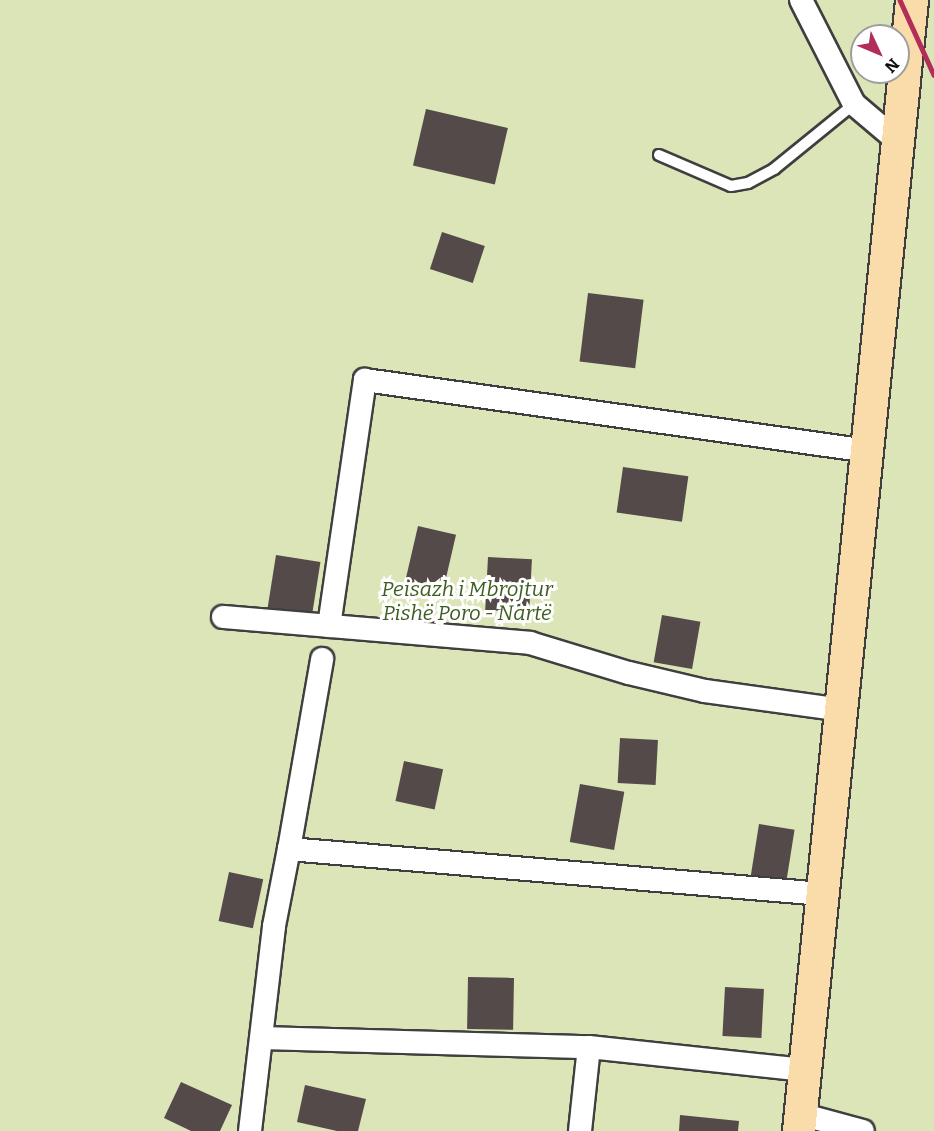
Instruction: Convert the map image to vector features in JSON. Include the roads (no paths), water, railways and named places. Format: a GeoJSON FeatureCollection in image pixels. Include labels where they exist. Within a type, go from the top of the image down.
{"type":"FeatureCollection","features":[{"type":"Feature","properties":{"kind":"street"},"geometry":{"type":"LineString","coordinates":[[801,0],[855,104],[900,143]]}},
{"type":"Feature","properties":{"kind":"street"},"geometry":{"type":"LineString","coordinates":[[863,1131],[800,1122],[900,143],[912,0]]}},
{"type":"Feature","properties":{"kind":"street"},"geometry":{"type":"LineString","coordinates":[[329,626],[365,380],[868,451]]}},
{"type":"Feature","properties":{"kind":"street"},"geometry":{"type":"LineString","coordinates":[[223,617],[530,644],[629,673],[705,691],[842,710]]}},
{"type":"Feature","properties":{"kind":"street"},"geometry":{"type":"LineString","coordinates":[[250,1131],[274,926],[322,659]]}},
{"type":"Feature","properties":{"kind":"street"},"geometry":{"type":"LineString","coordinates":[[289,849],[824,894]]}},
{"type":"Feature","properties":{"kind":"street"},"geometry":{"type":"LineString","coordinates":[[262,1038],[589,1047],[805,1070]]}},
{"type":"Feature","properties":{"kind":"street"},"geometry":{"type":"LineString","coordinates":[[580,1131],[589,1047]]}},
{"type":"Feature","properties":{"kind":"lane"},"geometry":{"type":"LineString","coordinates":[[659,155],[731,186],[748,183],[774,169],[855,104]]}},
{"type":"Feature","properties":{"kind":"railway"},"geometry":{"type":"LineString","coordinates":[[900,0],[934,75]]}},
{"type":"Feature","properties":{"kind":"park label","name":"Peisazh i Mbrojtur Pishë Poro - Nartë"},"geometry":{"type":"Point","coordinates":[467,601]}}]}
